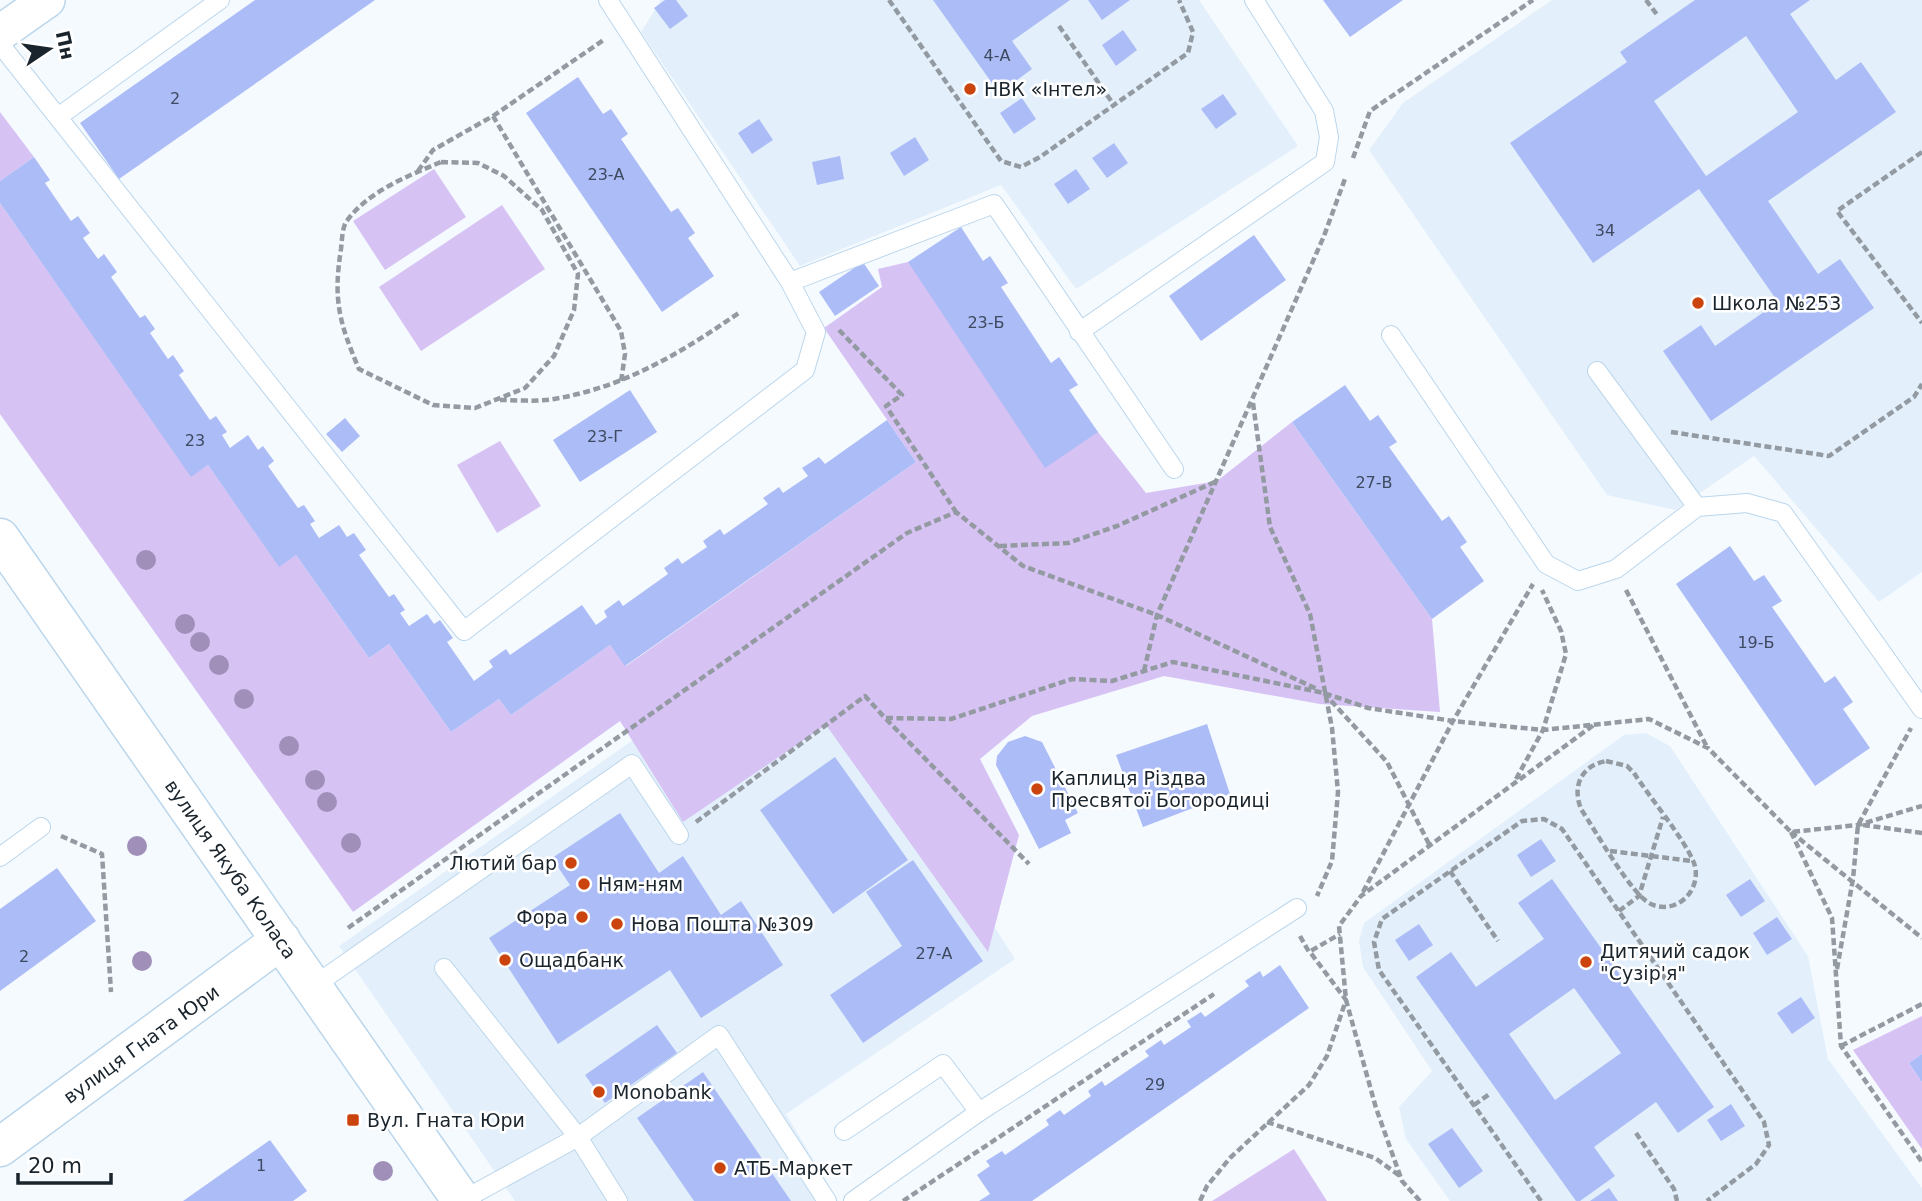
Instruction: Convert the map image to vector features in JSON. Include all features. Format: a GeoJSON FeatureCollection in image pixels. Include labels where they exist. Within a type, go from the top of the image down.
{"type":"FeatureCollection","features":[{"type":"Feature","properties":{"kind":"street"},"geometry":{"type":"LineString","coordinates":[[0,33],[47,0]]}},
{"type":"Feature","properties":{"kind":"street","name":"вулиця Якуба Коласа"},"geometry":{"type":"LineString","coordinates":[[0,538],[461,1201]]}},
{"type":"Feature","properties":{"kind":"street","name":"вулиця Гната Юри"},"geometry":{"type":"LineString","coordinates":[[0,1147],[281,940]]}},
{"type":"Feature","properties":{"kind":"lane"},"geometry":{"type":"LineString","coordinates":[[58,117],[219,0]]}},
{"type":"Feature","properties":{"kind":"lane"},"geometry":{"type":"LineString","coordinates":[[0,44],[464,631],[805,370],[816,332],[790,282],[608,0]]}},
{"type":"Feature","properties":{"kind":"lane"},"geometry":{"type":"LineString","coordinates":[[1079,332],[1325,162],[1329,137],[1324,111],[1254,0]]}},
{"type":"Feature","properties":{"kind":"lane"},"geometry":{"type":"LineString","coordinates":[[790,282],[994,204],[1174,468]]}},
{"type":"Feature","properties":{"kind":"lane"},"geometry":{"type":"LineString","coordinates":[[1391,335],[1546,564],[1578,581],[1615,569],[1697,507],[1747,503],[1783,513],[1922,709]]}},
{"type":"Feature","properties":{"kind":"lane"},"geometry":{"type":"LineString","coordinates":[[1597,371],[1697,507]]}},
{"type":"Feature","properties":{"kind":"lane"},"geometry":{"type":"LineString","coordinates":[[312,987],[632,764],[679,835]]}},
{"type":"Feature","properties":{"kind":"lane"},"geometry":{"type":"LineString","coordinates":[[0,857],[41,827]]}},
{"type":"Feature","properties":{"kind":"lane"},"geometry":{"type":"LineString","coordinates":[[853,1201],[979,1112],[1301,916]]}},
{"type":"Feature","properties":{"kind":"lane"},"geometry":{"type":"LineString","coordinates":[[443,968],[578,1137],[618,1201]]}},
{"type":"Feature","properties":{"kind":"lane"},"geometry":{"type":"LineString","coordinates":[[461,1201],[578,1137],[719,1035],[827,1201]]}},
{"type":"Feature","properties":{"kind":"lane"},"geometry":{"type":"LineString","coordinates":[[844,1131],[943,1065],[979,1112]]}},
{"type":"Feature","properties":{"kind":"path"},"geometry":{"type":"LineString","coordinates":[[890,0],[1001,161],[1021,167],[1188,53],[1193,32],[1179,0]]}},
{"type":"Feature","properties":{"kind":"path"},"geometry":{"type":"LineString","coordinates":[[1352,161],[1370,111],[1533,0]]}},
{"type":"Feature","properties":{"kind":"path"},"geometry":{"type":"LineString","coordinates":[[1646,0],[1658,16]]}},
{"type":"Feature","properties":{"kind":"path"},"geometry":{"type":"LineString","coordinates":[[1059,26],[1114,105]]}},
{"type":"Feature","properties":{"kind":"path"},"geometry":{"type":"LineString","coordinates":[[418,171],[433,150],[493,116],[625,28]]}},
{"type":"Feature","properties":{"kind":"path"},"geometry":{"type":"LineString","coordinates":[[493,116],[621,331],[625,354],[621,382]]}},
{"type":"Feature","properties":{"kind":"path"},"geometry":{"type":"LineString","coordinates":[[1922,152],[1838,211],[1922,323]]}},
{"type":"Feature","properties":{"kind":"path"},"geometry":{"type":"LineString","coordinates":[[441,162],[478,163],[504,176],[542,210],[578,274],[574,310],[554,356],[525,388],[496,400],[475,408],[433,405],[394,387],[359,369],[339,321],[337,276],[345,224],[366,202],[401,178],[441,162]]}},
{"type":"Feature","properties":{"kind":"path"},"geometry":{"type":"LineString","coordinates":[[1144,671],[1157,615],[1324,236],[1347,173]]}},
{"type":"Feature","properties":{"kind":"path"},"geometry":{"type":"LineString","coordinates":[[802,304],[817,306],[902,395],[886,406],[957,512],[1023,566],[1157,615],[1324,693],[1368,708],[1453,721],[1543,730],[1649,719],[1707,748]]}},
{"type":"Feature","properties":{"kind":"path"},"geometry":{"type":"LineString","coordinates":[[496,400],[552,400],[621,382],[681,353],[740,313]]}},
{"type":"Feature","properties":{"kind":"path"},"geometry":{"type":"LineString","coordinates":[[1631,417],[1673,432],[1829,456],[1914,397],[1922,384]]}},
{"type":"Feature","properties":{"kind":"path"},"geometry":{"type":"LineString","coordinates":[[1253,400],[1270,527],[1310,614],[1332,728],[1338,792],[1332,861],[1316,898]]}},
{"type":"Feature","properties":{"kind":"path"},"geometry":{"type":"LineString","coordinates":[[999,546],[1068,543],[1116,526],[1217,481]]}},
{"type":"Feature","properties":{"kind":"path"},"geometry":{"type":"LineString","coordinates":[[348,928],[907,533],[957,512]]}},
{"type":"Feature","properties":{"kind":"path"},"geometry":{"type":"LineString","coordinates":[[1615,569],[1707,748],[1791,832],[1853,879],[1922,938]]}},
{"type":"Feature","properties":{"kind":"path"},"geometry":{"type":"LineString","coordinates":[[1401,1177],[1376,1108],[1346,1000],[1339,926],[1362,896],[1453,721],[1535,581],[1549,599],[1566,654],[1543,730],[1514,783]]}},
{"type":"Feature","properties":{"kind":"path"},"geometry":{"type":"LineString","coordinates":[[885,718],[951,719],[1072,679],[1112,681],[1173,662],[1324,693],[1387,762],[1429,844]]}},
{"type":"Feature","properties":{"kind":"path"},"geometry":{"type":"LineString","coordinates":[[679,835],[865,696],[1029,864]]}},
{"type":"Feature","properties":{"kind":"path"},"geometry":{"type":"LineString","coordinates":[[1835,977],[1853,879],[1858,825],[1922,709]]}},
{"type":"Feature","properties":{"kind":"path"},"geometry":{"type":"LineString","coordinates":[[1362,896],[1595,724]]}},
{"type":"Feature","properties":{"kind":"path"},"geometry":{"type":"LineString","coordinates":[[1617,762],[1627,766],[1693,861],[1695,881],[1686,898],[1667,907],[1657,906],[1639,896],[1609,851],[1577,799],[1580,778],[1595,763],[1617,762]]}},
{"type":"Feature","properties":{"kind":"path"},"geometry":{"type":"LineString","coordinates":[[1791,832],[1858,825],[1922,806]]}},
{"type":"Feature","properties":{"kind":"path"},"geometry":{"type":"LineString","coordinates":[[1619,911],[1639,896],[1663,817]]}},
{"type":"Feature","properties":{"kind":"path"},"geometry":{"type":"LineString","coordinates":[[1541,1201],[1379,970],[1374,942],[1382,919],[1522,821],[1544,819],[1562,829],[1764,1122],[1769,1145],[1756,1164],[1707,1201]]}},
{"type":"Feature","properties":{"kind":"path"},"geometry":{"type":"LineString","coordinates":[[1858,825],[1922,833]]}},
{"type":"Feature","properties":{"kind":"path"},"geometry":{"type":"LineString","coordinates":[[41,827],[102,854],[111,992]]}},
{"type":"Feature","properties":{"kind":"path"},"geometry":{"type":"LineString","coordinates":[[1791,832],[1832,918],[1841,1046],[1922,1162]]}},
{"type":"Feature","properties":{"kind":"path"},"geometry":{"type":"LineString","coordinates":[[1609,851],[1693,861]]}},
{"type":"Feature","properties":{"kind":"path"},"geometry":{"type":"LineString","coordinates":[[1450,872],[1498,941]]}},
{"type":"Feature","properties":{"kind":"path"},"geometry":{"type":"LineString","coordinates":[[1301,916],[1300,936],[1346,1000]]}},
{"type":"Feature","properties":{"kind":"path"},"geometry":{"type":"LineString","coordinates":[[1309,952],[1340,934]]}},
{"type":"Feature","properties":{"kind":"path"},"geometry":{"type":"LineString","coordinates":[[1289,943],[1300,936]]}},
{"type":"Feature","properties":{"kind":"path"},"geometry":{"type":"LineString","coordinates":[[903,1201],[1221,989]]}},
{"type":"Feature","properties":{"kind":"path"},"geometry":{"type":"LineString","coordinates":[[1200,1201],[1207,1186],[1267,1122],[1309,1085],[1327,1056],[1346,1000]]}},
{"type":"Feature","properties":{"kind":"path"},"geometry":{"type":"LineString","coordinates":[[1841,1046],[1922,1003]]}},
{"type":"Feature","properties":{"kind":"path"},"geometry":{"type":"LineString","coordinates":[[1474,1105],[1491,1093]]}},
{"type":"Feature","properties":{"kind":"path"},"geometry":{"type":"LineString","coordinates":[[1267,1122],[1375,1158],[1401,1177],[1420,1201]]}},
{"type":"Feature","properties":{"kind":"path"},"geometry":{"type":"LineString","coordinates":[[1636,1133],[1674,1189],[1676,1201]]}},
{"type":"Feature","properties":{"kind":"shaded area","name":"НВК «Інтел»"},"geometry":{"type":"Polygon","coordinates":[[[661,0],[1199,0],[1298,146],[1076,289],[1001,185],[800,266],[641,32],[661,0]]]}},
{"type":"Feature","properties":{"kind":"shaded area","name":"Школа №253"},"geometry":{"type":"Polygon","coordinates":[[[1552,0],[1922,0],[1922,572],[1879,602],[1754,456],[1675,510],[1607,495],[1369,150],[1403,103],[1552,0]]]}},
{"type":"Feature","properties":{"kind":"shaded area"},"geometry":{"type":"Polygon","coordinates":[[[0,112],[34,157],[0,181],[0,112]]]}},
{"type":"Feature","properties":{"kind":"shaded area"},"geometry":{"type":"Polygon","coordinates":[[[434,169],[466,217],[385,270],[353,221],[434,169]]]}},
{"type":"Feature","properties":{"kind":"shaded area"},"geometry":{"type":"Polygon","coordinates":[[[0,203],[191,476],[208,465],[279,566],[296,555],[369,658],[389,644],[451,732],[499,699],[511,715],[610,645],[626,666],[916,462],[824,328],[882,287],[878,269],[908,262],[1098,432],[1146,493],[1217,481],[1292,422],[1432,619],[1440,712],[1320,704],[1164,676],[1032,716],[980,759],[1019,835],[988,952],[826,725],[683,822],[620,721],[353,912],[0,414],[0,203]]]}},
{"type":"Feature","properties":{"kind":"shaded area"},"geometry":{"type":"Polygon","coordinates":[[[502,205],[545,269],[421,351],[379,287],[502,205]]]}},
{"type":"Feature","properties":{"kind":"shaded area"},"geometry":{"type":"Polygon","coordinates":[[[500,441],[541,506],[497,533],[457,465],[500,441]]]}},
{"type":"Feature","properties":{"kind":"shaded area"},"geometry":{"type":"Polygon","coordinates":[[[800,623],[1015,959],[786,1114],[838,1201],[515,1201],[339,946],[800,623]]]}},
{"type":"Feature","properties":{"kind":"shaded area","name":"Дитячий садок \"Сузір'я\""},"geometry":{"type":"Polygon","coordinates":[[[1646,733],[1670,746],[1808,956],[1828,1059],[1922,1188],[1922,1201],[1450,1201],[1406,1139],[1399,1107],[1432,1071],[1363,967],[1359,941],[1364,923],[1624,735],[1646,733]]]}},
{"type":"Feature","properties":{"kind":"shaded area"},"geometry":{"type":"Polygon","coordinates":[[[1922,1016],[1922,1054],[1909,1063],[1922,1082],[1922,1149],[1853,1050],[1922,1016]]]}},
{"type":"Feature","properties":{"kind":"shaded area"},"geometry":{"type":"Polygon","coordinates":[[[1294,1149],[1327,1201],[1212,1201],[1294,1149]]]}},
{"type":"Feature","properties":{"kind":"building"},"geometry":{"type":"Polygon","coordinates":[[[255,0],[375,0],[119,179],[80,123],[255,0]]]}},
{"type":"Feature","properties":{"kind":"building"},"geometry":{"type":"Polygon","coordinates":[[[665,0],[676,0],[688,16],[670,29],[654,8],[665,0]]]}},
{"type":"Feature","properties":{"kind":"building"},"geometry":{"type":"Polygon","coordinates":[[[933,0],[1070,0],[1012,41],[1032,69],[999,93],[933,0]]]}},
{"type":"Feature","properties":{"kind":"building"},"geometry":{"type":"Polygon","coordinates":[[[1088,0],[1130,0],[1102,20],[1088,0]]]}},
{"type":"Feature","properties":{"kind":"building"},"geometry":{"type":"Polygon","coordinates":[[[1323,0],[1403,0],[1350,37],[1323,0]]]}},
{"type":"Feature","properties":{"kind":"building"},"geometry":{"type":"Polygon","coordinates":[[[1695,0],[1810,0],[1790,14],[1836,80],[1861,62],[1896,112],[1768,201],[1818,274],[1840,259],[1874,308],[1711,421],[1663,351],[1701,325],[1715,346],[1778,302],[1699,189],[1593,263],[1510,143],[1627,62],[1620,52],[1695,0]],[[1746,36],[1654,101],[1706,176],[1798,112],[1746,36]]]}},
{"type":"Feature","properties":{"kind":"building"},"geometry":{"type":"Polygon","coordinates":[[[1123,30],[1137,50],[1116,66],[1102,45],[1123,30]]]}},
{"type":"Feature","properties":{"kind":"building"},"geometry":{"type":"Polygon","coordinates":[[[578,77],[603,114],[611,109],[628,134],[621,139],[671,212],[678,208],[695,233],[688,238],[714,276],[662,312],[526,113],[578,77]]]}},
{"type":"Feature","properties":{"kind":"building"},"geometry":{"type":"Polygon","coordinates":[[[1223,94],[1237,114],[1216,129],[1201,109],[1223,94]]]}},
{"type":"Feature","properties":{"kind":"building"},"geometry":{"type":"Polygon","coordinates":[[[1022,98],[1036,119],[1014,134],[1000,113],[1022,98]]]}},
{"type":"Feature","properties":{"kind":"building"},"geometry":{"type":"Polygon","coordinates":[[[759,119],[773,140],[752,154],[738,133],[759,119]]]}},
{"type":"Feature","properties":{"kind":"building"},"geometry":{"type":"Polygon","coordinates":[[[915,137],[929,160],[904,176],[890,153],[915,137]]]}},
{"type":"Feature","properties":{"kind":"building"},"geometry":{"type":"Polygon","coordinates":[[[1114,143],[1128,163],[1107,178],[1092,158],[1114,143]]]}},
{"type":"Feature","properties":{"kind":"building"},"geometry":{"type":"Polygon","coordinates":[[[840,156],[844,179],[817,185],[812,162],[840,156]]]}},
{"type":"Feature","properties":{"kind":"building"},"geometry":{"type":"Polygon","coordinates":[[[34,157],[50,180],[45,183],[71,221],[78,216],[90,233],[83,238],[98,259],[104,254],[117,272],[111,277],[140,318],[145,315],[155,329],[150,333],[168,359],[173,355],[184,371],[179,375],[210,420],[216,416],[227,432],[222,435],[230,448],[248,435],[258,450],[263,446],[274,461],[268,466],[298,508],[304,505],[315,521],[310,524],[319,538],[339,525],[347,537],[354,533],[366,550],[359,555],[389,597],[394,594],[405,610],[400,613],[409,626],[427,614],[434,624],[440,620],[453,638],[447,642],[474,681],[493,667],[489,661],[506,649],[510,655],[582,605],[596,625],[607,617],[604,611],[619,600],[623,606],[668,574],[664,568],[678,558],[682,564],[707,547],[703,541],[720,529],[724,535],[768,504],[763,498],[779,487],[783,493],[808,476],[802,468],[819,457],[825,464],[887,420],[916,462],[625,666],[610,645],[511,715],[499,699],[451,732],[389,644],[369,658],[296,555],[279,567],[208,465],[191,477],[0,203],[0,181],[34,157]]]}},
{"type":"Feature","properties":{"kind":"building"},"geometry":{"type":"Polygon","coordinates":[[[1076,169],[1090,189],[1068,204],[1054,184],[1076,169]]]}},
{"type":"Feature","properties":{"kind":"building"},"geometry":{"type":"Polygon","coordinates":[[[961,227],[983,261],[990,256],[1008,283],[1001,287],[1051,363],[1059,357],[1078,385],[1069,390],[1098,432],[1045,468],[908,262],[961,227]]]}},
{"type":"Feature","properties":{"kind":"building"},"geometry":{"type":"Polygon","coordinates":[[[1254,235],[1286,280],[1201,341],[1169,296],[1254,235]]]}},
{"type":"Feature","properties":{"kind":"building"},"geometry":{"type":"Polygon","coordinates":[[[863,262],[879,286],[835,316],[819,292],[863,262]]]}},
{"type":"Feature","properties":{"kind":"building"},"geometry":{"type":"Polygon","coordinates":[[[1345,385],[1370,421],[1378,415],[1397,442],[1389,447],[1442,521],[1449,516],[1467,542],[1460,547],[1484,581],[1432,619],[1292,422],[1345,385]]]}},
{"type":"Feature","properties":{"kind":"building"},"geometry":{"type":"Polygon","coordinates":[[[630,390],[657,432],[580,482],[553,440],[630,390]]]}},
{"type":"Feature","properties":{"kind":"building"},"geometry":{"type":"Polygon","coordinates":[[[345,418],[360,436],[342,452],[326,434],[345,418]]]}},
{"type":"Feature","properties":{"kind":"building"},"geometry":{"type":"Polygon","coordinates":[[[1730,546],[1754,581],[1764,575],[1782,601],[1772,607],[1825,683],[1835,676],[1853,702],[1843,709],[1870,748],[1815,786],[1676,584],[1730,546]]]}},
{"type":"Feature","properties":{"kind":"building"},"geometry":{"type":"Polygon","coordinates":[[[1207,724],[1230,794],[1143,827],[1116,755],[1207,724]]]}},
{"type":"Feature","properties":{"kind":"building","name":"Каплиця Різдва Пресвятої Богородиці"},"geometry":{"type":"Polygon","coordinates":[[[1025,736],[1042,742],[1078,813],[1065,820],[1071,833],[1039,849],[996,765],[997,756],[1008,742],[1025,736]]]}},
{"type":"Feature","properties":{"kind":"building"},"geometry":{"type":"Polygon","coordinates":[[[835,757],[908,860],[833,914],[760,810],[835,757]]]}},
{"type":"Feature","properties":{"kind":"building"},"geometry":{"type":"Polygon","coordinates":[[[620,813],[659,873],[683,856],[721,915],[741,901],[783,965],[701,1018],[670,970],[558,1044],[489,938],[570,885],[552,858],[620,813]]]}},
{"type":"Feature","properties":{"kind":"building"},"geometry":{"type":"Polygon","coordinates":[[[1541,839],[1556,861],[1531,877],[1517,855],[1541,839]]]}},
{"type":"Feature","properties":{"kind":"building"},"geometry":{"type":"Polygon","coordinates":[[[913,860],[983,961],[863,1043],[830,995],[902,946],[866,892],[913,860]]]}},
{"type":"Feature","properties":{"kind":"building"},"geometry":{"type":"Polygon","coordinates":[[[57,868],[96,921],[0,991],[0,909],[57,868]]]}},
{"type":"Feature","properties":{"kind":"building"},"geometry":{"type":"Polygon","coordinates":[[[1552,879],[1714,1107],[1678,1133],[1656,1102],[1594,1147],[1615,1176],[1580,1201],[1576,1201],[1416,977],[1451,952],[1476,987],[1544,939],[1518,903],[1552,879]],[[1574,988],[1509,1034],[1555,1100],[1621,1053],[1574,988]]]}},
{"type":"Feature","properties":{"kind":"building"},"geometry":{"type":"Polygon","coordinates":[[[1750,879],[1765,901],[1741,917],[1726,895],[1750,879]]]}},
{"type":"Feature","properties":{"kind":"building"},"geometry":{"type":"Polygon","coordinates":[[[1777,917],[1792,939],[1767,955],[1753,933],[1777,917]]]}},
{"type":"Feature","properties":{"kind":"building"},"geometry":{"type":"Polygon","coordinates":[[[1419,924],[1433,945],[1409,961],[1395,940],[1419,924]]]}},
{"type":"Feature","properties":{"kind":"building"},"geometry":{"type":"Polygon","coordinates":[[[1280,965],[1309,1008],[1032,1201],[979,1201],[990,1194],[977,1175],[990,1166],[986,1161],[1002,1151],[1005,1155],[1049,1125],[1046,1120],[1060,1110],[1064,1115],[1091,1096],[1088,1091],[1102,1081],[1105,1086],[1149,1056],[1145,1051],[1161,1040],[1164,1045],[1191,1027],[1187,1021],[1201,1012],[1205,1017],[1249,986],[1245,981],[1260,971],[1263,977],[1280,965]]]}},
{"type":"Feature","properties":{"kind":"building"},"geometry":{"type":"Polygon","coordinates":[[[1801,997],[1815,1018],[1792,1034],[1777,1013],[1801,997]]]}},
{"type":"Feature","properties":{"kind":"building"},"geometry":{"type":"Polygon","coordinates":[[[657,1025],[677,1053],[605,1103],[585,1075],[657,1025]]]}},
{"type":"Feature","properties":{"kind":"building"},"geometry":{"type":"Polygon","coordinates":[[[1922,1054],[1922,1082],[1909,1063],[1922,1054]]]}},
{"type":"Feature","properties":{"kind":"building","name":"АТБ-Маркет"},"geometry":{"type":"Polygon","coordinates":[[[703,1072],[791,1201],[694,1201],[637,1118],[703,1072]]]}},
{"type":"Feature","properties":{"kind":"building"},"geometry":{"type":"Polygon","coordinates":[[[1731,1104],[1745,1126],[1721,1141],[1707,1120],[1731,1104]]]}},
{"type":"Feature","properties":{"kind":"building"},"geometry":{"type":"Polygon","coordinates":[[[1452,1128],[1483,1171],[1459,1188],[1428,1144],[1452,1128]]]}},
{"type":"Feature","properties":{"kind":"building"},"geometry":{"type":"Polygon","coordinates":[[[270,1140],[307,1191],[293,1201],[183,1201],[270,1140]]]}},
{"type":"Feature","properties":{"kind":"building"},"geometry":{"type":"Polygon","coordinates":[[[1609,1188],[1618,1201],[1590,1201],[1609,1188]]]}},
{"type":"Feature","properties":{"kind":"place","name":"НВК «Інтел»"},"geometry":{"type":"Point","coordinates":[970,89]}},
{"type":"Feature","properties":{"kind":"place","name":"Школа №253"},"geometry":{"type":"Point","coordinates":[1698,303]}},
{"type":"Feature","properties":{"kind":"place","name":"Каплиця Різдва Пресвятої Богородиці"},"geometry":{"type":"Point","coordinates":[1037,789]}},
{"type":"Feature","properties":{"kind":"place","name":"Лютий бар"},"geometry":{"type":"Point","coordinates":[571,863]}},
{"type":"Feature","properties":{"kind":"place","name":"Ням-ням"},"geometry":{"type":"Point","coordinates":[584,884]}},
{"type":"Feature","properties":{"kind":"place","name":"Фора"},"geometry":{"type":"Point","coordinates":[582,917]}},
{"type":"Feature","properties":{"kind":"place","name":"Нова Пошта №309"},"geometry":{"type":"Point","coordinates":[617,924]}},
{"type":"Feature","properties":{"kind":"place","name":"Ощадбанк"},"geometry":{"type":"Point","coordinates":[505,960]}},
{"type":"Feature","properties":{"kind":"place","name":"Дитячий садок \"Сузір'я\""},"geometry":{"type":"Point","coordinates":[1586,962]}},
{"type":"Feature","properties":{"kind":"place","name":"Monobank"},"geometry":{"type":"Point","coordinates":[599,1092]}},
{"type":"Feature","properties":{"kind":"place","name":"Вул. Гната Юри"},"geometry":{"type":"Point","coordinates":[353,1120]}},
{"type":"Feature","properties":{"kind":"place","name":"АТБ-Маркет"},"geometry":{"type":"Point","coordinates":[720,1168]}}]}
